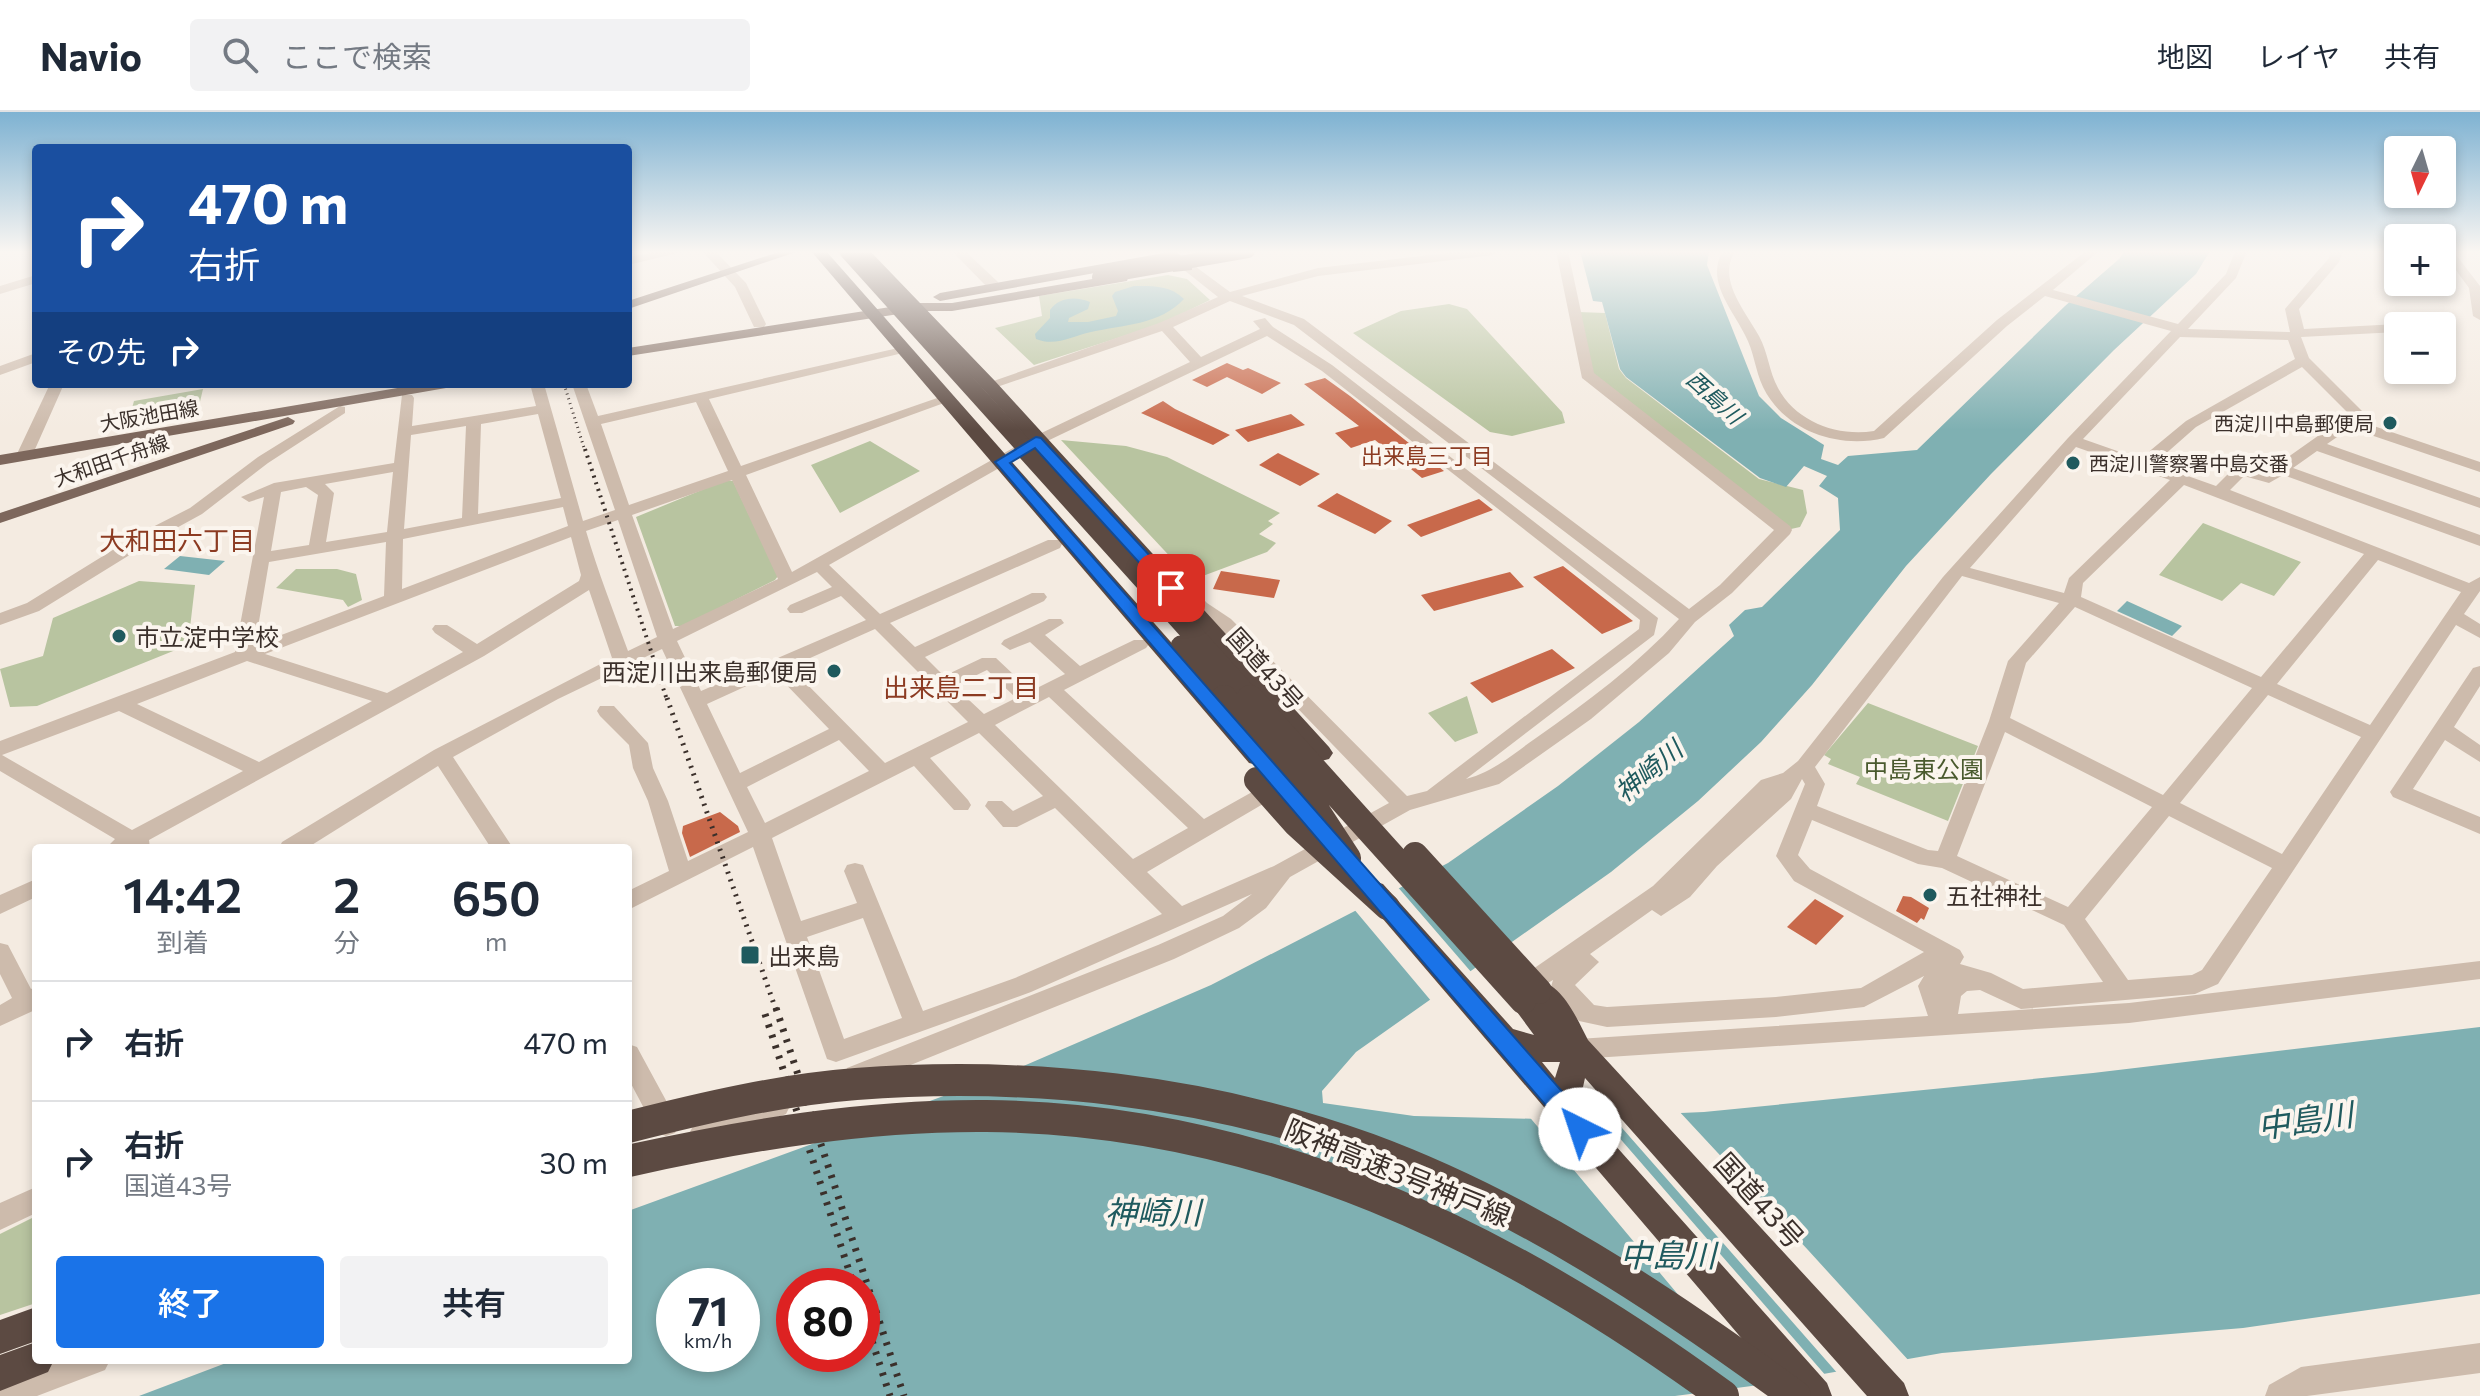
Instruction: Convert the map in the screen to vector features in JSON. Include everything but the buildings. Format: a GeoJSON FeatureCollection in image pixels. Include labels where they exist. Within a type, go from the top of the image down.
{"type":"FeatureCollection","features":[{"type":"Feature","properties":{"kind":"highway","name":"国道43号"},"geometry":{"type":"LineString","coordinates":[[870,311],[1036,501],[1266,782],[1348,858]]}},
{"type":"Feature","properties":{"kind":"highway","name":"国道43号"},"geometry":{"type":"LineString","coordinates":[[888,311],[1203,671],[1314,806],[1348,858],[1387,907],[1814,1396]]}},
{"type":"Feature","properties":{"kind":"highway","name":"国道43号"},"geometry":{"type":"LineString","coordinates":[[902,311],[1545,1027],[1578,1049]]}},
{"type":"Feature","properties":{"kind":"highway","name":"国道43号"},"geometry":{"type":"LineString","coordinates":[[920,311],[1531,983],[1561,1017],[1578,1049],[1891,1396]]}},
{"type":"Feature","properties":{"kind":"highway"},"geometry":{"type":"LineString","coordinates":[[1036,501],[1054,544],[1140,644],[1336,864],[1387,907]]}},
{"type":"Feature","properties":{"kind":"highway"},"geometry":{"type":"LineString","coordinates":[[1502,1039],[1522,1047],[1543,1050],[1578,1049],[1568,1087],[1600,1151]]}},
{"type":"Feature","properties":{"kind":"highway","name":"阪神高速3号神戸線"},"geometry":{"type":"LineString","coordinates":[[632,1126],[705,1107],[855,1084],[1023,1083],[1109,1090],[1208,1104],[1352,1146],[1435,1177],[1510,1214],[1610,1269],[1669,1306],[1795,1396]]}},
{"type":"Feature","properties":{"kind":"highway","name":"阪神高速3号神戸線"},"geometry":{"type":"LineString","coordinates":[[632,1161],[693,1145],[765,1133],[903,1119],[1045,1120],[1128,1127],[1199,1139],[1275,1159],[1344,1182],[1494,1249],[1646,1339],[1723,1396]]}},
{"type":"Feature","properties":{"kind":"highway"},"geometry":{"type":"LineString","coordinates":[[0,1337],[32,1325]]}},
{"type":"Feature","properties":{"kind":"highway"},"geometry":{"type":"LineString","coordinates":[[0,1373],[32,1361]]}},
{"type":"Feature","properties":{"kind":"main road"},"geometry":{"type":"LineString","coordinates":[[632,349],[759,324],[862,311]]}},
{"type":"Feature","properties":{"kind":"main road"},"geometry":{"type":"LineString","coordinates":[[632,349],[863,311]]}},
{"type":"Feature","properties":{"kind":"main road","name":"大阪池田線"},"geometry":{"type":"LineString","coordinates":[[0,460],[26,452],[408,389]]}},
{"type":"Feature","properties":{"kind":"main road","name":"大和田千舟線"},"geometry":{"type":"LineString","coordinates":[[0,518],[305,416],[340,410],[408,389]]}},
{"type":"Feature","properties":{"kind":"main road","name":"大阪池田線"},"geometry":{"type":"LineString","coordinates":[[0,452],[26,452]]}},
{"type":"Feature","properties":{"kind":"street"},"geometry":{"type":"LineString","coordinates":[[752,311],[759,324]]}},
{"type":"Feature","properties":{"kind":"street"},"geometry":{"type":"LineString","coordinates":[[989,385],[1164,326],[1197,311]]}},
{"type":"Feature","properties":{"kind":"street"},"geometry":{"type":"LineString","coordinates":[[1247,311],[1268,330],[1320,362],[1649,618],[1648,631],[1568,695],[1483,753],[1429,797]]}},
{"type":"Feature","properties":{"kind":"street"},"geometry":{"type":"LineString","coordinates":[[1270,311],[1299,322],[1689,618]]}},
{"type":"Feature","properties":{"kind":"street"},"geometry":{"type":"LineString","coordinates":[[580,388],[668,641],[759,833],[836,1052],[1023,985],[1180,918],[1282,871],[1403,805],[1492,779],[1584,714],[1662,649],[1689,618],[1726,589],[1784,530],[1587,375],[1574,311]]}},
{"type":"Feature","properties":{"kind":"street"},"geometry":{"type":"LineString","coordinates":[[1740,311],[1757,346],[1770,389],[1806,424],[1835,438],[1854,440],[1879,435],[2002,323],[2020,311]]}},
{"type":"Feature","properties":{"kind":"street"},"geometry":{"type":"LineString","coordinates":[[2112,311],[2177,330],[2296,334],[2384,329]]}},
{"type":"Feature","properties":{"kind":"street"},"geometry":{"type":"LineString","coordinates":[[1943,952],[1904,977],[1864,997],[1827,1003],[1607,1017],[1587,1014],[1563,987],[1565,978],[1682,891],[1709,860],[1784,794],[1797,772],[1959,570],[2073,441],[2196,311]]}},
{"type":"Feature","properties":{"kind":"street"},"geometry":{"type":"LineString","coordinates":[[2219,492],[2241,470],[2269,478],[2358,415],[2303,360],[2292,311]]}},
{"type":"Feature","properties":{"kind":"street"},"geometry":{"type":"LineString","coordinates":[[1164,326],[1199,363]]}},
{"type":"Feature","properties":{"kind":"street"},"geometry":{"type":"LineString","coordinates":[[296,844],[441,755],[551,695],[788,581],[1036,441],[1268,330]]}},
{"type":"Feature","properties":{"kind":"street"},"geometry":{"type":"LineString","coordinates":[[592,422],[902,349]]}},
{"type":"Feature","properties":{"kind":"street"},"geometry":{"type":"LineString","coordinates":[[0,371],[32,359]]}},
{"type":"Feature","properties":{"kind":"street"},"geometry":{"type":"LineString","coordinates":[[2143,465],[2191,424],[2303,360]]}},
{"type":"Feature","properties":{"kind":"street"},"geometry":{"type":"LineString","coordinates":[[26,452],[55,388]]}},
{"type":"Feature","properties":{"kind":"street"},"geometry":{"type":"LineString","coordinates":[[538,388],[590,578],[597,588],[622,661]]}},
{"type":"Feature","properties":{"kind":"street"},"geometry":{"type":"LineString","coordinates":[[393,597],[408,389]]}},
{"type":"Feature","properties":{"kind":"street"},"geometry":{"type":"LineString","coordinates":[[701,397],[788,581]]}},
{"type":"Feature","properties":{"kind":"street"},"geometry":{"type":"LineString","coordinates":[[0,749],[576,529],[948,399]]}},
{"type":"Feature","properties":{"kind":"street"},"geometry":{"type":"LineString","coordinates":[[404,432],[543,409]]}},
{"type":"Feature","properties":{"kind":"street"},"geometry":{"type":"LineString","coordinates":[[0,619],[33,607],[143,539],[196,511],[263,460],[340,410]]}},
{"type":"Feature","properties":{"kind":"street"},"geometry":{"type":"LineString","coordinates":[[470,521],[474,421]]}},
{"type":"Feature","properties":{"kind":"street"},"geometry":{"type":"LineString","coordinates":[[2347,422],[2480,467]]}},
{"type":"Feature","properties":{"kind":"street"},"geometry":{"type":"LineString","coordinates":[[1930,986],[1937,976],[1963,972],[2021,999],[2195,984],[2210,977],[2476,586],[2073,441]]}},
{"type":"Feature","properties":{"kind":"street"},"geometry":{"type":"LineString","coordinates":[[2315,445],[2480,503]]}},
{"type":"Feature","properties":{"kind":"street"},"geometry":{"type":"LineString","coordinates":[[249,497],[274,488],[401,466]]}},
{"type":"Feature","properties":{"kind":"street"},"geometry":{"type":"LineString","coordinates":[[2283,470],[2480,541]]}},
{"type":"Feature","properties":{"kind":"street"},"geometry":{"type":"LineString","coordinates":[[1070,477],[1095,495],[1201,607],[1225,623],[1403,805]]}},
{"type":"Feature","properties":{"kind":"street"},"geometry":{"type":"LineString","coordinates":[[1945,860],[1999,721],[2017,661],[2072,599],[2075,582],[2182,478]]}},
{"type":"Feature","properties":{"kind":"street"},"geometry":{"type":"LineString","coordinates":[[307,482],[326,493],[317,549]]}},
{"type":"Feature","properties":{"kind":"street"},"geometry":{"type":"LineString","coordinates":[[244,654],[274,488]]}},
{"type":"Feature","properties":{"kind":"street"},"geometry":{"type":"LineString","coordinates":[[261,558],[395,536],[569,501]]}},
{"type":"Feature","properties":{"kind":"street"},"geometry":{"type":"LineString","coordinates":[[696,701],[1054,544]]}},
{"type":"Feature","properties":{"kind":"street"},"geometry":{"type":"LineString","coordinates":[[2072,919],[2375,552]]}},
{"type":"Feature","properties":{"kind":"street"},"geometry":{"type":"LineString","coordinates":[[819,564],[944,683],[1180,918]]}},
{"type":"Feature","properties":{"kind":"street"},"geometry":{"type":"LineString","coordinates":[[1959,570],[2072,599],[2374,735]]}},
{"type":"Feature","properties":{"kind":"street"},"geometry":{"type":"LineString","coordinates":[[134,844],[477,652],[581,590],[590,578]]}},
{"type":"Feature","properties":{"kind":"street"},"geometry":{"type":"LineString","coordinates":[[796,609],[845,588]]}},
{"type":"Feature","properties":{"kind":"street"},"geometry":{"type":"LineString","coordinates":[[913,655],[1038,597]]}},
{"type":"Feature","properties":{"kind":"street"},"geometry":{"type":"LineString","coordinates":[[2455,617],[2480,632]]}},
{"type":"Feature","properties":{"kind":"street"},"geometry":{"type":"LineString","coordinates":[[1010,644],[1055,623]]}},
{"type":"Feature","properties":{"kind":"street"},"geometry":{"type":"LineString","coordinates":[[441,629],[477,652]]}},
{"type":"Feature","properties":{"kind":"street"},"geometry":{"type":"LineString","coordinates":[[1033,634],[1078,675]]}},
{"type":"Feature","properties":{"kind":"street"},"geometry":{"type":"LineString","coordinates":[[632,899],[1140,644]]}},
{"type":"Feature","properties":{"kind":"street"},"geometry":{"type":"LineString","coordinates":[[244,654],[390,700]]}},
{"type":"Feature","properties":{"kind":"street"},"geometry":{"type":"LineString","coordinates":[[944,683],[989,662],[1029,699]]}},
{"type":"Feature","properties":{"kind":"street"},"geometry":{"type":"LineString","coordinates":[[778,665],[882,772]]}},
{"type":"Feature","properties":{"kind":"street"},"geometry":{"type":"LineString","coordinates":[[2480,672],[2400,792],[2480,826]]}},
{"type":"Feature","properties":{"kind":"street"},"geometry":{"type":"LineString","coordinates":[[1051,688],[1202,829]]}},
{"type":"Feature","properties":{"kind":"street"},"geometry":{"type":"LineString","coordinates":[[119,703],[261,771]]}},
{"type":"Feature","properties":{"kind":"street"},"geometry":{"type":"LineString","coordinates":[[607,711],[638,743],[643,768],[658,801],[681,874]]}},
{"type":"Feature","properties":{"kind":"street"},"geometry":{"type":"LineString","coordinates":[[1999,721],[2285,865]]}},
{"type":"Feature","properties":{"kind":"street"},"geometry":{"type":"LineString","coordinates":[[2443,729],[2480,755]]}},
{"type":"Feature","properties":{"kind":"street"},"geometry":{"type":"LineString","coordinates":[[737,783],[841,731]]}},
{"type":"Feature","properties":{"kind":"street"},"geometry":{"type":"LineString","coordinates":[[441,755],[499,844]]}},
{"type":"Feature","properties":{"kind":"street"},"geometry":{"type":"LineString","coordinates":[[915,755],[961,805]]}},
{"type":"Feature","properties":{"kind":"street"},"geometry":{"type":"LineString","coordinates":[[0,762],[130,844]]}},
{"type":"Feature","properties":{"kind":"street"},"geometry":{"type":"LineString","coordinates":[[1797,772],[1815,784],[1787,856],[1802,875],[1973,969],[1983,980]]}},
{"type":"Feature","properties":{"kind":"street"},"geometry":{"type":"LineString","coordinates":[[1531,983],[1661,892],[1768,785],[1797,772]]}},
{"type":"Feature","properties":{"kind":"street"},"geometry":{"type":"LineString","coordinates":[[1132,870],[1202,829],[1266,782]]}},
{"type":"Feature","properties":{"kind":"street"},"geometry":{"type":"LineString","coordinates":[[995,806],[1010,822],[1057,798]]}},
{"type":"Feature","properties":{"kind":"street"},"geometry":{"type":"LineString","coordinates":[[1805,809],[1926,858],[1945,860],[2072,919],[2122,991]]}},
{"type":"Feature","properties":{"kind":"street"},"geometry":{"type":"LineString","coordinates":[[855,871],[916,1024]]}},
{"type":"Feature","properties":{"kind":"street"},"geometry":{"type":"LineString","coordinates":[[632,1160],[1011,1016],[1166,952],[1231,922],[1258,902],[1282,871]]}},
{"type":"Feature","properties":{"kind":"street"},"geometry":{"type":"LineString","coordinates":[[0,905],[32,889]]}},
{"type":"Feature","properties":{"kind":"street"},"geometry":{"type":"LineString","coordinates":[[794,932],[868,908]]}},
{"type":"Feature","properties":{"kind":"street"},"geometry":{"type":"LineString","coordinates":[[0,952],[32,1000],[0,1016]]}},
{"type":"Feature","properties":{"kind":"street"},"geometry":{"type":"LineString","coordinates":[[1578,1049],[2129,1013],[2480,970]]}},
{"type":"Feature","properties":{"kind":"street"},"geometry":{"type":"LineString","coordinates":[[1904,977],[1920,979],[1930,986],[1934,1007],[1943,1027]]}},
{"type":"Feature","properties":{"kind":"street"},"geometry":{"type":"LineString","coordinates":[[1943,1027],[1948,992],[1964,981],[1983,980]]}},
{"type":"Feature","properties":{"kind":"street"},"geometry":{"type":"LineString","coordinates":[[632,1061],[666,1125],[742,1119]]}},
{"type":"Feature","properties":{"kind":"street"},"geometry":{"type":"LineString","coordinates":[[0,1217],[32,1201]]}},
{"type":"Feature","properties":{"kind":"street"},"geometry":{"type":"LineString","coordinates":[[2280,1396],[2301,1382],[2480,1358]]}},
{"type":"Feature","properties":{"kind":"street"},"geometry":{"type":"LineString","coordinates":[[0,1395],[84,1364]]}},
{"type":"Feature","properties":{"kind":"green space"},"geometry":{"type":"Polygon","coordinates":[[[1041,311],[1188,311],[1161,324],[1034,365],[995,328],[1042,316],[1041,311]]]}},
{"type":"Feature","properties":{"kind":"green space"},"geometry":{"type":"Polygon","coordinates":[[[1401,311],[1469,311],[1562,412],[1565,423],[1512,436],[1490,432],[1353,333],[1401,311]]]}},
{"type":"Feature","properties":{"kind":"green space"},"geometry":{"type":"Polygon","coordinates":[[[1578,312],[1605,313],[1619,369],[1626,378],[1759,479],[1803,490],[1807,513],[1800,527],[1791,529],[1593,375],[1578,312]]]}},
{"type":"Feature","properties":{"kind":"green space"},"geometry":{"type":"Polygon","coordinates":[[[203,389],[199,406],[129,419],[134,401],[203,389]]]}},
{"type":"Feature","properties":{"kind":"green space"},"geometry":{"type":"Polygon","coordinates":[[[1061,440],[1126,446],[1167,457],[1280,513],[1268,521],[1273,524],[1259,534],[1276,543],[1267,552],[1192,580],[1061,440]]]}},
{"type":"Feature","properties":{"kind":"green space"},"geometry":{"type":"Polygon","coordinates":[[[870,441],[920,471],[840,513],[811,465],[870,441]]]}},
{"type":"Feature","properties":{"kind":"green space"},"geometry":{"type":"Polygon","coordinates":[[[726,480],[733,481],[778,576],[683,626],[675,626],[636,517],[726,480]]]}},
{"type":"Feature","properties":{"kind":"green space"},"geometry":{"type":"Polygon","coordinates":[[[2203,523],[2301,562],[2274,596],[2241,583],[2222,601],[2159,575],[2203,523]]]}},
{"type":"Feature","properties":{"kind":"green space"},"geometry":{"type":"Polygon","coordinates":[[[296,569],[337,569],[356,574],[362,600],[348,607],[343,600],[276,588],[296,569]]]}},
{"type":"Feature","properties":{"kind":"green space"},"geometry":{"type":"Polygon","coordinates":[[[139,581],[195,585],[188,645],[37,706],[10,707],[0,669],[43,656],[53,618],[139,581]]]}},
{"type":"Feature","properties":{"kind":"green space"},"geometry":{"type":"Polygon","coordinates":[[[1467,696],[1478,733],[1455,742],[1428,713],[1467,696]]]}},
{"type":"Feature","properties":{"kind":"green space","name":"中島東公園"},"geometry":{"type":"Polygon","coordinates":[[[1868,703],[1978,746],[1948,821],[1856,784],[1860,777],[1828,764],[1831,759],[1824,755],[1868,703]]]}},
{"type":"Feature","properties":{"kind":"green space"},"geometry":{"type":"Polygon","coordinates":[[[32,1218],[32,1304],[0,1315],[0,1234],[32,1218]]]}},
{"type":"Feature","properties":{"kind":"water"},"geometry":{"type":"Polygon","coordinates":[[[1050,311],[1084,311],[1069,318],[1068,322],[1088,322],[1116,316],[1118,311],[1169,311],[1140,323],[1057,341],[1036,339],[1035,334],[1050,318],[1050,311]]]}},
{"type":"Feature","properties":{"kind":"water"},"geometry":{"type":"Polygon","coordinates":[[[1604,311],[1725,311],[1759,396],[1781,418],[1824,445],[1821,459],[1838,465],[1848,456],[1917,450],[2060,311],[2156,311],[1991,474],[1906,566],[1812,685],[1761,742],[1698,801],[1611,872],[1356,1052],[1322,1091],[1323,1103],[1414,1116],[1540,1119],[1704,1112],[2093,1073],[2480,1027],[2480,1294],[2243,1328],[1942,1353],[1767,1384],[1675,1396],[139,1396],[223,1364],[632,1364],[632,1210],[1012,1071],[1211,985],[1448,863],[1558,786],[1639,722],[1734,636],[1729,625],[1745,610],[1762,607],[1840,530],[1838,498],[1819,486],[1827,476],[1804,466],[1786,487],[1760,478],[1626,377],[1620,369],[1604,311]]]}},
{"type":"Feature","properties":{"kind":"water"},"geometry":{"type":"Polygon","coordinates":[[[180,556],[225,561],[209,575],[164,569],[180,556]]]}},
{"type":"Feature","properties":{"kind":"water"},"geometry":{"type":"Polygon","coordinates":[[[2127,601],[2182,626],[2172,636],[2117,611],[2127,601]]]}},
{"type":"Feature","properties":{"kind":"pier"},"geometry":{"type":"Polygon","coordinates":[[[1396,885],[1472,973],[1432,1002],[1353,908],[1396,885]]]}},
{"type":"Feature","properties":{"kind":"pier"},"geometry":{"type":"Polygon","coordinates":[[[1677,1109],[1910,1362],[1839,1375],[1608,1112],[1677,1109]]]}},
{"type":"Feature","properties":{"kind":"pier"},"geometry":{"type":"Polygon","coordinates":[[[1597,1112],[1827,1377],[1757,1389],[1527,1114],[1597,1112]]]}},
{"type":"Feature","properties":{"kind":"railway"},"geometry":{"type":"LineString","coordinates":[[565,388],[585,451]]}},
{"type":"Feature","properties":{"kind":"railway"},"geometry":{"type":"LineString","coordinates":[[585,449],[667,700]]}},
{"type":"Feature","properties":{"kind":"railway"},"geometry":{"type":"LineString","coordinates":[[667,698],[776,1010]]}},
{"type":"Feature","properties":{"kind":"railway"},"geometry":{"type":"LineString","coordinates":[[776,1008],[904,1396]]}},
{"type":"Feature","properties":{"kind":"railway"},"geometry":{"type":"LineString","coordinates":[[765,1014],[848,1268]]}},
{"type":"Feature","properties":{"kind":"railway"},"geometry":{"type":"LineString","coordinates":[[880,1365],[890,1396]]}},
{"type":"Feature","properties":{"kind":"place","name":"西淀川中島郵便局"},"geometry":{"type":"Point","coordinates":[2390,423]}},
{"type":"Feature","properties":{"kind":"place","name":"西淀川警察署中島交番"},"geometry":{"type":"Point","coordinates":[2073,463]}},
{"type":"Feature","properties":{"kind":"place","name":"市立淀中学校"},"geometry":{"type":"Point","coordinates":[119,636]}},
{"type":"Feature","properties":{"kind":"place","name":"西淀川出来島郵便局"},"geometry":{"type":"Point","coordinates":[834,671]}},
{"type":"Feature","properties":{"kind":"place","name":"五社神社"},"geometry":{"type":"Point","coordinates":[1930,895]}},
{"type":"Feature","properties":{"kind":"place","name":"出来島"},"geometry":{"type":"Point","coordinates":[750,955]}},
{"type":"Feature","properties":{"kind":"district","name":"出来島三丁目"},"geometry":{"type":"Point","coordinates":[1427,455]}},
{"type":"Feature","properties":{"kind":"district","name":"大和田六丁目"},"geometry":{"type":"Point","coordinates":[177,539]}},
{"type":"Feature","properties":{"kind":"district","name":"出来島二丁目"},"geometry":{"type":"Point","coordinates":[961,686]}},
{"type":"Feature","properties":{"kind":"route"},"geometry":{"type":"LineString","coordinates":[[1171,588],[1036,441],[1002,462],[1580,1129]]}},
{"type":"Feature","properties":{"kind":"water label","name":"西島川"},"geometry":{"type":"Point","coordinates":[1715,397]}},
{"type":"Feature","properties":{"kind":"water label","name":"神崎川"},"geometry":{"type":"Point","coordinates":[1648,770]}},
{"type":"Feature","properties":{"kind":"water label","name":"中島川"},"geometry":{"type":"Point","coordinates":[2305,1119]}},
{"type":"Feature","properties":{"kind":"water label","name":"神崎川"},"geometry":{"type":"Point","coordinates":[1153,1211]}},
{"type":"Feature","properties":{"kind":"water label","name":"中島川"},"geometry":{"type":"Point","coordinates":[1668,1254]}}]}
